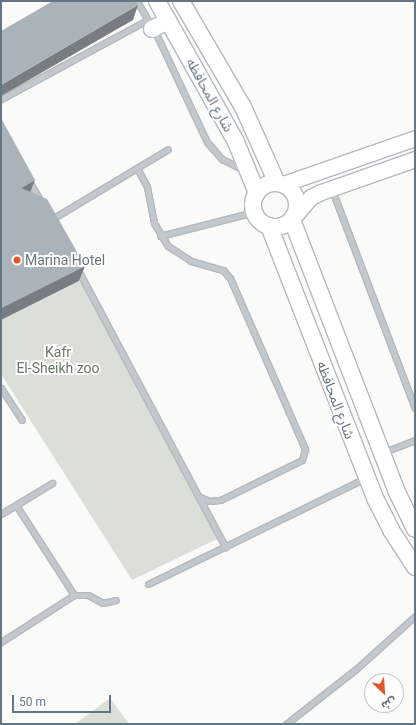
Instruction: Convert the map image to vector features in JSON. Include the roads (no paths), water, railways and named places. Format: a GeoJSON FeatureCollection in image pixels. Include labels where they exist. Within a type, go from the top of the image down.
{"type":"FeatureCollection","features":[{"type":"Feature","properties":{"kind":"main road","name":"شارع المحافظه"},"geometry":{"type":"LineString","coordinates":[[156,1],[223,117],[249,172],[257,193]]}},
{"type":"Feature","properties":{"kind":"main road","name":"شارع المحافظه"},"geometry":{"type":"LineString","coordinates":[[181,1],[243,107],[280,183]]}},
{"type":"Feature","properties":{"kind":"main road"},"geometry":{"type":"LineString","coordinates":[[150,24],[168,21]]}},
{"type":"Feature","properties":{"kind":"main road"},"geometry":{"type":"LineString","coordinates":[[415,138],[280,183],[269,183],[257,193],[254,199],[254,212],[258,219],[269,226],[281,226],[294,217],[311,197],[332,188],[415,159]]}},
{"type":"Feature","properties":{"kind":"main road"},"geometry":{"type":"LineString","coordinates":[[378,151],[385,170]]}},
{"type":"Feature","properties":{"kind":"main road"},"geometry":{"type":"LineString","coordinates":[[280,183],[294,193],[297,199],[294,217]]}},
{"type":"Feature","properties":{"kind":"main road","name":"شارع المحافظه"},"geometry":{"type":"LineString","coordinates":[[294,217],[382,453],[414,526]]}},
{"type":"Feature","properties":{"kind":"main road","name":"شارع المحافظه"},"geometry":{"type":"LineString","coordinates":[[269,226],[366,477],[391,530],[415,567]]}},
{"type":"Feature","properties":{"kind":"lane"},"geometry":{"type":"LineString","coordinates":[[137,1],[150,24],[208,142],[222,159],[249,172]]}},
{"type":"Feature","properties":{"kind":"lane"},"geometry":{"type":"LineString","coordinates":[[1,99],[150,24]]}},
{"type":"Feature","properties":{"kind":"lane"},"geometry":{"type":"LineString","coordinates":[[51,220],[168,149]]}},
{"type":"Feature","properties":{"kind":"lane"},"geometry":{"type":"LineString","coordinates":[[137,168],[146,187],[154,223],[160,236],[179,255],[191,261],[218,268],[227,273],[305,449],[304,456],[299,462],[220,500],[209,501],[198,496]]}},
{"type":"Feature","properties":{"kind":"lane"},"geometry":{"type":"LineString","coordinates":[[24,173],[43,207]]}},
{"type":"Feature","properties":{"kind":"lane"},"geometry":{"type":"LineString","coordinates":[[332,188],[415,408]]}},
{"type":"Feature","properties":{"kind":"lane"},"geometry":{"type":"LineString","coordinates":[[160,236],[254,212]]}},
{"type":"Feature","properties":{"kind":"lane"},"geometry":{"type":"LineString","coordinates":[[47,213],[55,227]]}},
{"type":"Feature","properties":{"kind":"lane"},"geometry":{"type":"LineString","coordinates":[[74,263],[225,547]]}},
{"type":"Feature","properties":{"kind":"lane"},"geometry":{"type":"LineString","coordinates":[[1,388],[22,420]]}},
{"type":"Feature","properties":{"kind":"lane"},"geometry":{"type":"LineString","coordinates":[[382,453],[415,440]]}},
{"type":"Feature","properties":{"kind":"lane"},"geometry":{"type":"LineString","coordinates":[[148,584],[366,477]]}},
{"type":"Feature","properties":{"kind":"lane"},"geometry":{"type":"LineString","coordinates":[[1,514],[52,483]]}},
{"type":"Feature","properties":{"kind":"lane"},"geometry":{"type":"LineString","coordinates":[[16,505],[74,595]]}},
{"type":"Feature","properties":{"kind":"lane"},"geometry":{"type":"LineString","coordinates":[[1,642],[74,595],[88,595],[103,603],[116,600]]}},
{"type":"Feature","properties":{"kind":"lane"},"geometry":{"type":"LineString","coordinates":[[286,724],[356,669],[415,616]]}},
{"type":"Feature","properties":{"kind":"place","name":"Marina Hotel"},"geometry":{"type":"Point","coordinates":[17,260]}},
{"type":"Feature","properties":{"kind":"park label","name":"Kafr El-Sheikh zoo"},"geometry":{"type":"Point","coordinates":[58,360]}}]}
